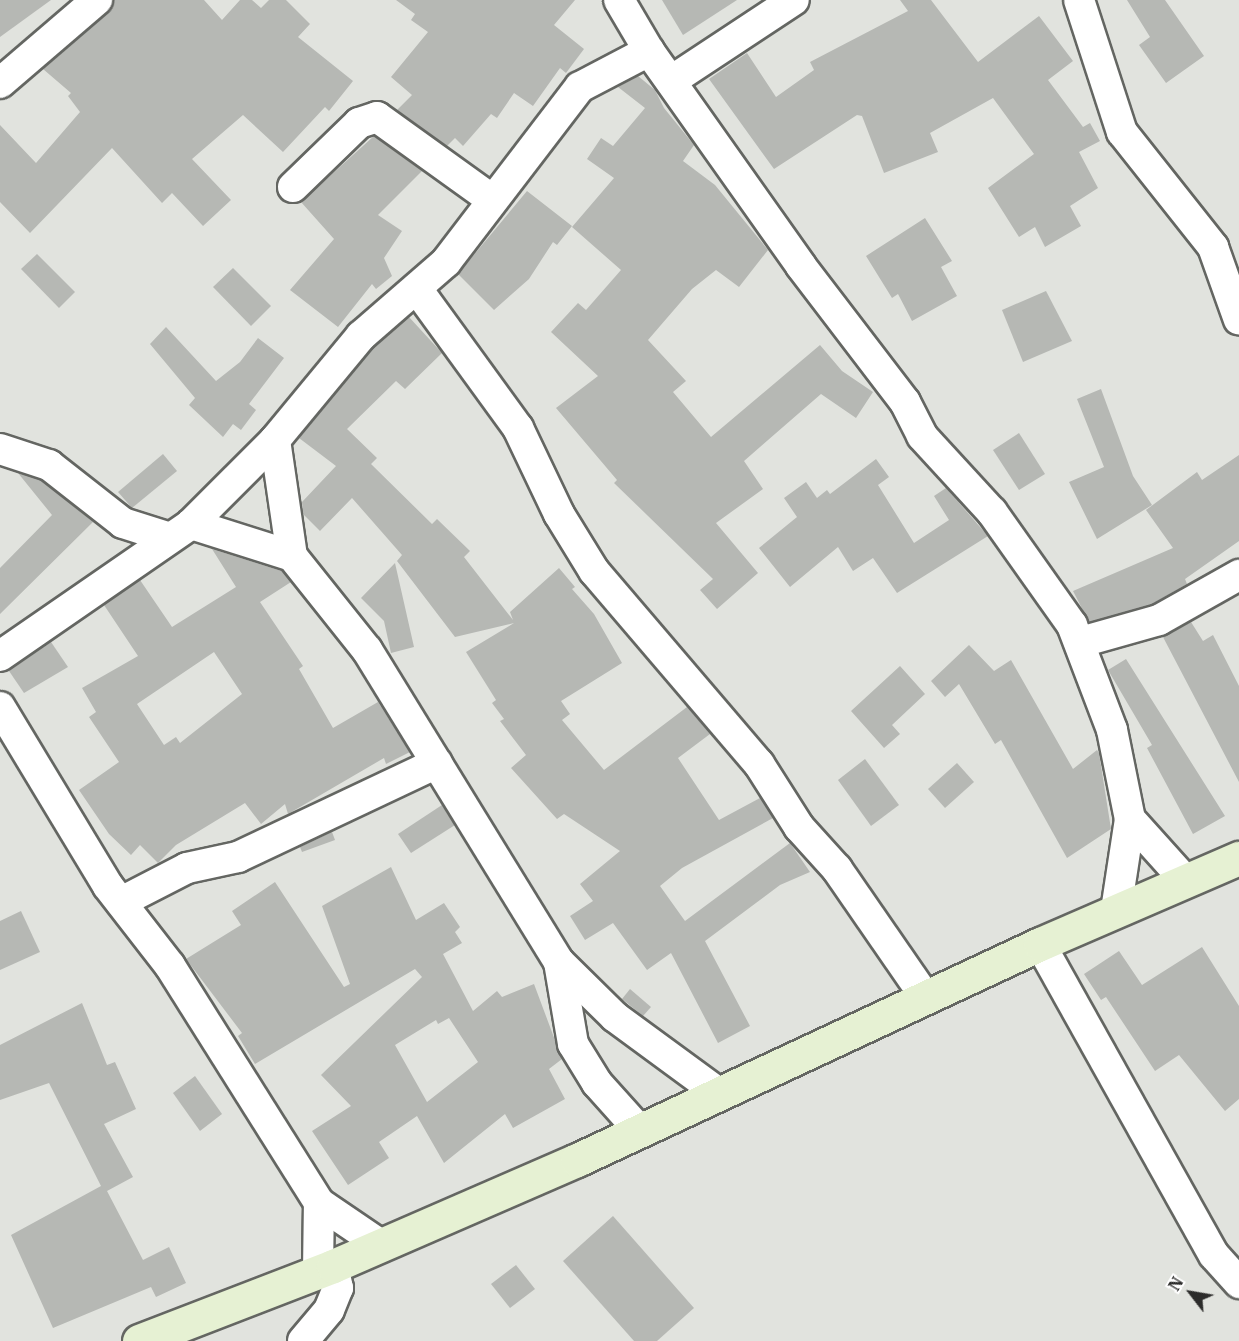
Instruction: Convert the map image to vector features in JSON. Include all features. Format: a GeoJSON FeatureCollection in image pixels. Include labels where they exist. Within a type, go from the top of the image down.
{"type":"FeatureCollection","features":[{"type":"Feature","properties":{"kind":"main road"},"geometry":{"type":"LineString","coordinates":[[139,1341],[381,1245],[640,1131],[1184,879],[1239,858]]}},
{"type":"Feature","properties":{"kind":"street"},"geometry":{"type":"LineString","coordinates":[[0,82],[97,0]]}},
{"type":"Feature","properties":{"kind":"street"},"geometry":{"type":"LineString","coordinates":[[619,0],[649,51],[801,266],[859,336],[905,402],[922,436],[998,519],[1081,642],[1112,730],[1130,819],[1116,910]]}},
{"type":"Feature","properties":{"kind":"street"},"geometry":{"type":"LineString","coordinates":[[671,81],[794,0]]}},
{"type":"Feature","properties":{"kind":"street"},"geometry":{"type":"LineString","coordinates":[[1079,0],[1122,132],[1213,247],[1239,320]]}},
{"type":"Feature","properties":{"kind":"street"},"geometry":{"type":"LineString","coordinates":[[0,656],[180,531],[275,440],[361,336],[446,262],[490,199],[580,87],[649,51]]}},
{"type":"Feature","properties":{"kind":"street"},"geometry":{"type":"LineString","coordinates":[[293,188],[359,123],[377,117],[490,199]]}},
{"type":"Feature","properties":{"kind":"street"},"geometry":{"type":"LineString","coordinates":[[417,289],[518,428],[559,514],[594,571],[759,764],[799,827],[837,869],[926,998]]}},
{"type":"Feature","properties":{"kind":"street"},"geometry":{"type":"LineString","coordinates":[[275,440],[292,556],[367,651],[559,962],[615,1017],[720,1094]]}},
{"type":"Feature","properties":{"kind":"street"},"geometry":{"type":"LineString","coordinates":[[0,449],[49,465],[123,523],[180,531],[292,556]]}},
{"type":"Feature","properties":{"kind":"street"},"geometry":{"type":"LineString","coordinates":[[1081,642],[1159,620],[1239,575]]}},
{"type":"Feature","properties":{"kind":"street"},"geometry":{"type":"LineString","coordinates":[[0,707],[121,902],[170,966],[319,1203],[381,1245]]}},
{"type":"Feature","properties":{"kind":"street"},"geometry":{"type":"LineString","coordinates":[[121,902],[187,868],[238,856],[437,762]]}},
{"type":"Feature","properties":{"kind":"street"},"geometry":{"type":"LineString","coordinates":[[1130,819],[1184,879]]}},
{"type":"Feature","properties":{"kind":"street"},"geometry":{"type":"LineString","coordinates":[[1040,944],[1214,1256],[1239,1283]]}},
{"type":"Feature","properties":{"kind":"street"},"geometry":{"type":"LineString","coordinates":[[559,962],[573,1044],[597,1083],[640,1131]]}},
{"type":"Feature","properties":{"kind":"street"},"geometry":{"type":"LineString","coordinates":[[303,1341],[328,1310],[338,1288],[325,1269],[319,1203]]}},
{"type":"Feature","properties":{"kind":"building"},"geometry":{"type":"Polygon","coordinates":[[[0,0],[51,0],[0,37],[0,0]]]}},
{"type":"Feature","properties":{"kind":"building"},"geometry":{"type":"Polygon","coordinates":[[[114,0],[204,0],[222,20],[240,0],[252,0],[261,8],[269,0],[286,0],[310,24],[298,37],[353,81],[329,111],[325,107],[283,152],[243,115],[192,159],[231,200],[203,226],[172,193],[162,203],[112,148],[30,233],[0,202],[0,125],[36,163],[80,112],[68,96],[71,93],[43,69],[108,13],[114,0]]]}},
{"type":"Feature","properties":{"kind":"building"},"geometry":{"type":"Polygon","coordinates":[[[396,0],[575,0],[554,25],[584,49],[566,73],[560,68],[533,106],[514,93],[497,118],[491,114],[463,146],[455,138],[447,146],[397,110],[412,95],[391,77],[428,32],[411,20],[415,14],[396,0]]]}},
{"type":"Feature","properties":{"kind":"building"},"geometry":{"type":"Polygon","coordinates":[[[662,0],[737,0],[683,35],[662,0]]]}},
{"type":"Feature","properties":{"kind":"building"},"geometry":{"type":"Polygon","coordinates":[[[900,0],[931,0],[978,62],[1039,16],[1073,61],[1048,80],[1083,127],[1090,123],[1100,141],[1079,152],[1098,188],[1070,206],[1081,226],[1045,247],[1035,227],[1019,237],[988,188],[1034,154],[993,98],[930,133],[938,152],[884,173],[862,116],[857,115],[774,169],[709,79],[747,53],[776,97],[814,70],[810,62],[908,11],[900,0]]]}},
{"type":"Feature","properties":{"kind":"building"},"geometry":{"type":"Polygon","coordinates":[[[1127,0],[1165,0],[1204,56],[1166,83],[1139,45],[1150,37],[1127,0]]]}},
{"type":"Feature","properties":{"kind":"building"},"geometry":{"type":"Polygon","coordinates":[[[638,76],[655,90],[664,108],[694,145],[683,161],[715,185],[768,250],[739,287],[716,270],[692,289],[648,340],[686,381],[673,392],[711,437],[820,345],[842,371],[873,392],[856,418],[821,394],[744,461],[763,489],[716,523],[758,573],[717,609],[700,590],[713,579],[614,483],[617,480],[556,408],[598,376],[551,332],[578,303],[586,310],[621,270],[572,227],[614,178],[587,159],[601,138],[613,146],[645,108],[618,87],[638,76]]]}},
{"type":"Feature","properties":{"kind":"building"},"geometry":{"type":"Polygon","coordinates":[[[374,136],[422,171],[378,215],[402,231],[384,258],[392,276],[376,289],[372,284],[338,327],[290,290],[334,239],[301,202],[374,136]]]}},
{"type":"Feature","properties":{"kind":"building"},"geometry":{"type":"Polygon","coordinates":[[[527,191],[572,226],[557,245],[553,242],[529,279],[494,310],[458,274],[527,191]]]}},
{"type":"Feature","properties":{"kind":"building"},"geometry":{"type":"Polygon","coordinates":[[[925,218],[952,261],[941,267],[957,296],[912,321],[898,294],[892,298],[866,256],[925,218]]]}},
{"type":"Feature","properties":{"kind":"building"},"geometry":{"type":"Polygon","coordinates":[[[37,254],[75,292],[59,308],[21,269],[37,254]]]}},
{"type":"Feature","properties":{"kind":"building"},"geometry":{"type":"Polygon","coordinates":[[[233,268],[271,306],[251,326],[213,287],[233,268]]]}},
{"type":"Feature","properties":{"kind":"building"},"geometry":{"type":"Polygon","coordinates":[[[1046,291],[1072,341],[1023,362],[1002,310],[1046,291]]]}},
{"type":"Feature","properties":{"kind":"building"},"geometry":{"type":"Polygon","coordinates":[[[409,317],[442,353],[405,389],[396,381],[347,429],[377,458],[371,464],[432,524],[437,519],[470,551],[464,557],[513,620],[510,612],[559,568],[575,587],[572,589],[594,614],[622,663],[561,701],[570,714],[562,720],[604,770],[687,707],[710,734],[678,758],[719,820],[760,798],[773,818],[682,868],[660,886],[685,921],[790,843],[810,872],[780,885],[705,941],[750,1026],[718,1043],[671,953],[647,970],[613,923],[585,940],[570,916],[593,901],[580,884],[620,851],[564,814],[557,819],[511,768],[526,755],[500,721],[504,719],[492,703],[496,700],[466,652],[514,623],[455,637],[397,561],[402,555],[352,498],[320,531],[303,514],[302,502],[336,466],[299,438],[373,348],[409,317]]]}},
{"type":"Feature","properties":{"kind":"building"},"geometry":{"type":"Polygon","coordinates":[[[166,327],[216,381],[240,362],[258,338],[284,358],[249,404],[256,410],[241,430],[233,424],[223,437],[189,405],[195,398],[150,344],[166,327]]]}},
{"type":"Feature","properties":{"kind":"building"},"geometry":{"type":"Polygon","coordinates":[[[1101,389],[1133,476],[1152,505],[1097,539],[1069,482],[1104,467],[1077,399],[1101,389]]]}},
{"type":"Feature","properties":{"kind":"building"},"geometry":{"type":"Polygon","coordinates":[[[1019,433],[1045,474],[1019,490],[993,450],[1019,433]]]}},
{"type":"Feature","properties":{"kind":"building"},"geometry":{"type":"Polygon","coordinates":[[[163,454],[177,471],[132,508],[118,492],[163,454]]]}},
{"type":"Feature","properties":{"kind":"building"},"geometry":{"type":"Polygon","coordinates":[[[1239,455],[1239,541],[1185,579],[1187,584],[1152,604],[1089,622],[1073,591],[1173,548],[1146,510],[1197,472],[1202,480],[1239,455]]]}},
{"type":"Feature","properties":{"kind":"building"},"geometry":{"type":"Polygon","coordinates":[[[876,459],[889,477],[878,485],[914,543],[949,520],[934,496],[946,488],[988,536],[897,593],[873,558],[853,571],[838,547],[790,587],[759,548],[797,517],[784,498],[806,482],[817,498],[827,490],[830,494],[876,459]]]}},
{"type":"Feature","properties":{"kind":"building"},"geometry":{"type":"Polygon","coordinates":[[[18,473],[41,480],[93,522],[0,614],[0,568],[52,515],[18,473]]]}},
{"type":"Feature","properties":{"kind":"building"},"geometry":{"type":"Polygon","coordinates":[[[212,549],[282,571],[291,582],[260,602],[303,666],[299,669],[333,728],[378,702],[410,752],[386,764],[384,758],[288,814],[285,804],[261,824],[245,803],[176,845],[158,863],[140,845],[131,855],[109,834],[79,790],[119,762],[89,717],[96,712],[82,688],[138,656],[104,605],[140,580],[172,627],[236,587],[212,549]],[[214,652],[137,704],[164,745],[176,737],[180,743],[242,694],[214,652]]]}},
{"type":"Feature","properties":{"kind":"building"},"geometry":{"type":"Polygon","coordinates":[[[395,563],[414,647],[391,653],[384,621],[361,598],[395,563]]]}},
{"type":"Feature","properties":{"kind":"building"},"geometry":{"type":"Polygon","coordinates":[[[1191,622],[1203,641],[1213,635],[1239,686],[1239,782],[1163,637],[1191,622]]]}},
{"type":"Feature","properties":{"kind":"building"},"geometry":{"type":"Polygon","coordinates":[[[51,642],[68,667],[24,693],[9,671],[51,642]]]}},
{"type":"Feature","properties":{"kind":"building"},"geometry":{"type":"Polygon","coordinates":[[[969,645],[994,671],[1011,660],[1073,769],[1097,750],[1099,753],[1111,829],[1067,858],[1001,740],[995,744],[959,684],[945,697],[931,681],[969,645]]]}},
{"type":"Feature","properties":{"kind":"building"},"geometry":{"type":"Polygon","coordinates":[[[1126,659],[1225,816],[1193,834],[1147,748],[1152,745],[1108,670],[1126,659]]]}},
{"type":"Feature","properties":{"kind":"building"},"geometry":{"type":"Polygon","coordinates":[[[900,666],[925,694],[892,725],[900,734],[884,748],[851,711],[900,666]]]}},
{"type":"Feature","properties":{"kind":"building"},"geometry":{"type":"Polygon","coordinates":[[[865,759],[899,805],[871,826],[838,780],[865,759]]]}},
{"type":"Feature","properties":{"kind":"building"},"geometry":{"type":"Polygon","coordinates":[[[957,763],[974,782],[945,808],[928,789],[957,763]]]}},
{"type":"Feature","properties":{"kind":"building"},"geometry":{"type":"Polygon","coordinates":[[[442,805],[455,825],[411,853],[398,834],[442,805]]]}},
{"type":"Feature","properties":{"kind":"building"},"geometry":{"type":"Polygon","coordinates":[[[332,832],[335,840],[302,852],[300,847],[332,832]]]}},
{"type":"Feature","properties":{"kind":"building"},"geometry":{"type":"Polygon","coordinates":[[[391,867],[416,920],[444,903],[460,927],[455,932],[462,943],[443,954],[473,1011],[497,991],[502,997],[534,984],[562,1059],[549,1069],[565,1099],[513,1128],[505,1114],[444,1163],[417,1116],[379,1142],[389,1158],[348,1185],[312,1131],[351,1106],[321,1075],[422,977],[415,969],[255,1064],[238,1036],[242,1033],[186,959],[241,925],[232,911],[275,882],[344,987],[350,984],[322,906],[391,867]],[[449,1018],[438,1024],[436,1020],[395,1045],[427,1102],[478,1062],[449,1018]]]}},
{"type":"Feature","properties":{"kind":"building"},"geometry":{"type":"Polygon","coordinates":[[[21,911],[40,952],[0,970],[0,921],[21,911]]]}},
{"type":"Feature","properties":{"kind":"building"},"geometry":{"type":"Polygon","coordinates":[[[1202,947],[1239,1006],[1239,1099],[1225,1111],[1179,1055],[1155,1071],[1106,997],[1101,1000],[1084,974],[1119,951],[1142,985],[1202,947]]]}},
{"type":"Feature","properties":{"kind":"building"},"geometry":{"type":"Polygon","coordinates":[[[630,989],[651,1007],[643,1016],[622,999],[630,989]]]}},
{"type":"Feature","properties":{"kind":"building"},"geometry":{"type":"Polygon","coordinates":[[[82,1003],[107,1065],[115,1062],[136,1109],[104,1124],[133,1177],[107,1191],[143,1260],[169,1247],[186,1283],[156,1297],[151,1287],[53,1328],[11,1235],[101,1186],[49,1083],[0,1100],[0,1045],[82,1003]]]}},
{"type":"Feature","properties":{"kind":"building"},"geometry":{"type":"Polygon","coordinates":[[[195,1076],[222,1114],[200,1131],[173,1093],[195,1076]]]}},
{"type":"Feature","properties":{"kind":"building"},"geometry":{"type":"Polygon","coordinates":[[[613,1216],[694,1308],[657,1341],[634,1341],[563,1261],[613,1216]]]}},
{"type":"Feature","properties":{"kind":"building"},"geometry":{"type":"Polygon","coordinates":[[[516,1265],[535,1289],[510,1308],[491,1284],[516,1265]]]}}]}
